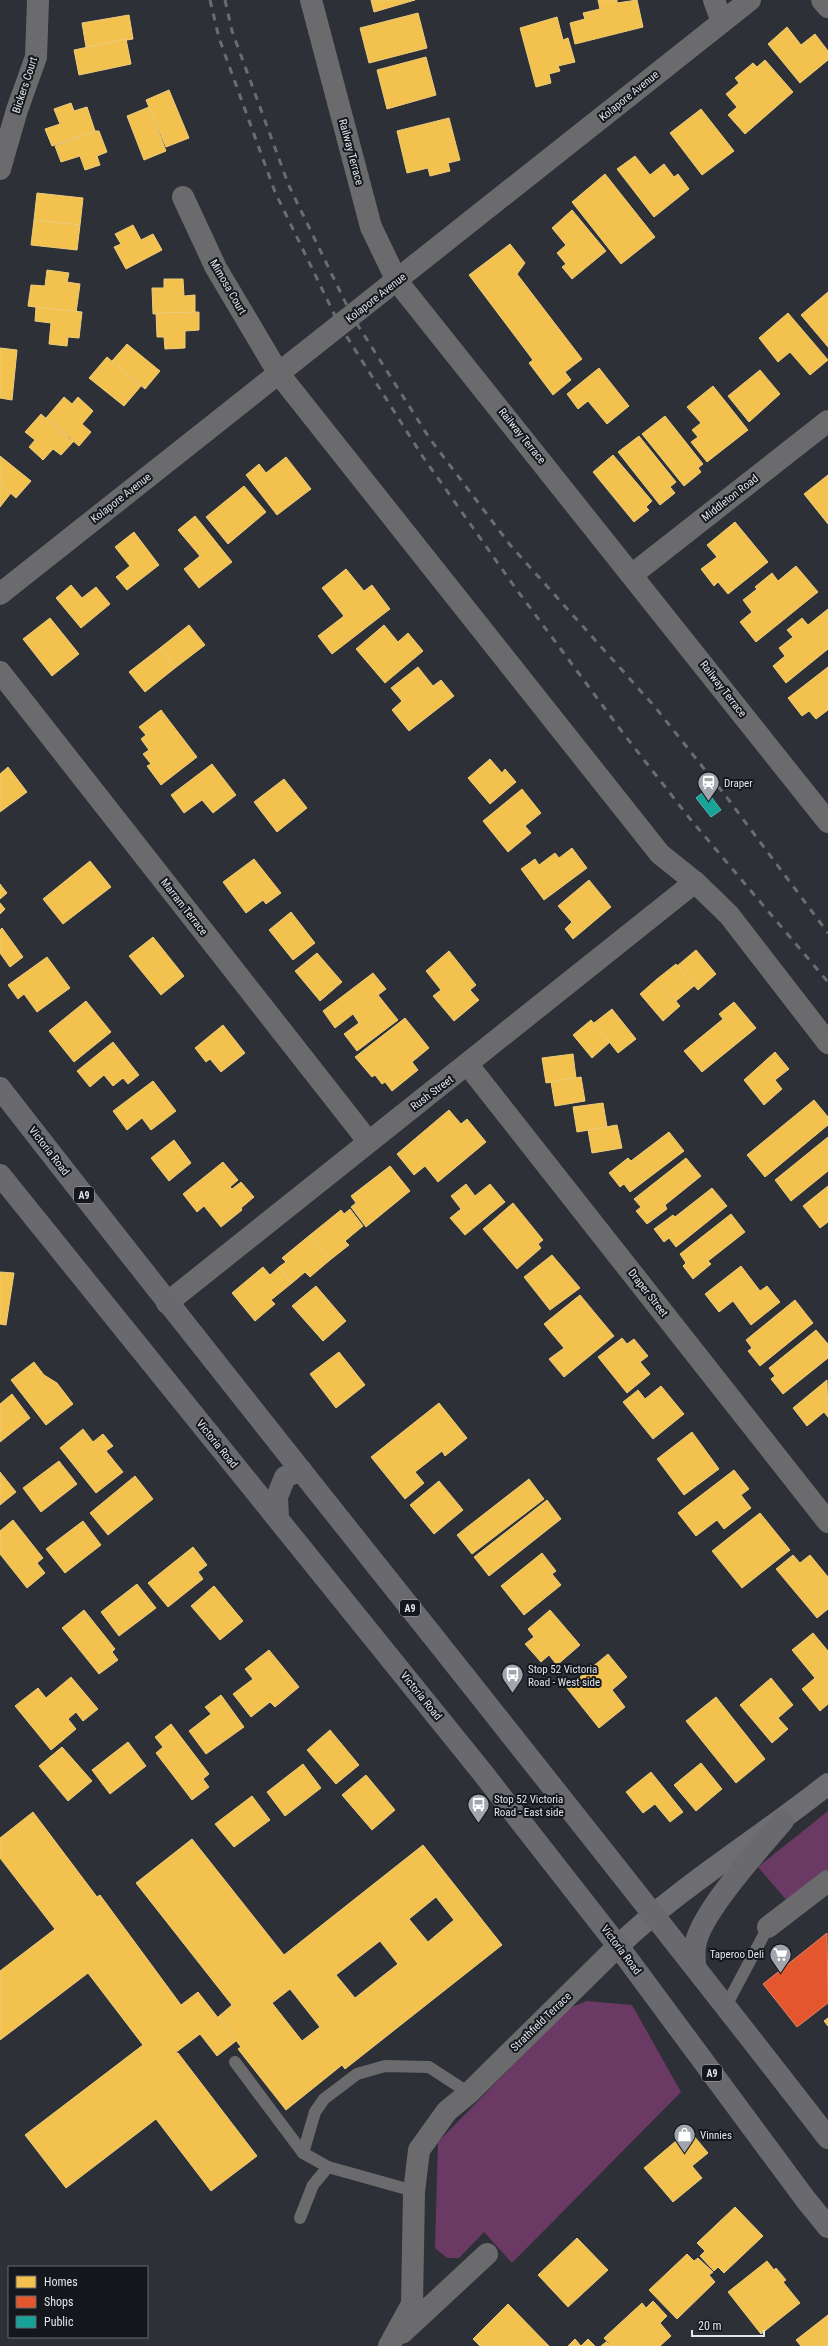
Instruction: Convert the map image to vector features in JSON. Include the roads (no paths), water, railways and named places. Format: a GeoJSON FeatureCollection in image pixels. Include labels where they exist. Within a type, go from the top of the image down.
{"type":"FeatureCollection","features":[{"type":"Feature","properties":{"kind":"highway","name":"Victoria Road"},"geometry":{"type":"LineString","coordinates":[[0,1088],[167,1303],[652,1914],[695,1966],[828,2138]]}},
{"type":"Feature","properties":{"kind":"highway","name":"Victoria Road"},"geometry":{"type":"LineString","coordinates":[[0,1175],[458,1742],[618,1946],[801,2194],[828,2227]]}},
{"type":"Feature","properties":{"kind":"highway"},"geometry":{"type":"LineString","coordinates":[[278,1519],[277,1497],[285,1477],[301,1470]]}},
{"type":"Feature","properties":{"kind":"highway"},"geometry":{"type":"LineString","coordinates":[[695,1966],[695,1946],[700,1933],[715,1906],[729,1885],[783,1820]]}},
{"type":"Feature","properties":{"kind":"main road","name":"Strathfield Terrace"},"geometry":{"type":"LineString","coordinates":[[618,1946],[652,1914],[783,1820],[828,1784]]}},
{"type":"Feature","properties":{"kind":"street","name":"Bickers Court"},"geometry":{"type":"LineString","coordinates":[[0,169],[17,110],[36,58],[38,0]]}},
{"type":"Feature","properties":{"kind":"street","name":"Railway Terrace"},"geometry":{"type":"LineString","coordinates":[[311,0],[371,227],[397,281],[633,574],[828,822]]}},
{"type":"Feature","properties":{"kind":"street"},"geometry":{"type":"LineString","coordinates":[[714,0],[722,22]]}},
{"type":"Feature","properties":{"kind":"street","name":"Kolapore Avenue"},"geometry":{"type":"LineString","coordinates":[[0,594],[750,0]]}},
{"type":"Feature","properties":{"kind":"street"},"geometry":{"type":"LineString","coordinates":[[822,0],[828,8]]}},
{"type":"Feature","properties":{"kind":"street","name":"Mimosa Court"},"geometry":{"type":"LineString","coordinates":[[184,197],[216,268],[279,374]]}},
{"type":"Feature","properties":{"kind":"street"},"geometry":{"type":"LineString","coordinates":[[279,374],[660,854],[695,882],[729,915],[828,1043]]}},
{"type":"Feature","properties":{"kind":"street","name":"Middleton Road"},"geometry":{"type":"LineString","coordinates":[[633,574],[828,422]]}},
{"type":"Feature","properties":{"kind":"street","name":"Marram Terrace"},"geometry":{"type":"LineString","coordinates":[[0,672],[368,1141]]}},
{"type":"Feature","properties":{"kind":"street","name":"Rush Street"},"geometry":{"type":"LineString","coordinates":[[167,1303],[368,1141],[468,1065],[695,882]]}},
{"type":"Feature","properties":{"kind":"street","name":"Draper Street"},"geometry":{"type":"LineString","coordinates":[[468,1065],[828,1522]]}},
{"type":"Feature","properties":{"kind":"street"},"geometry":{"type":"LineString","coordinates":[[768,1927],[828,1881]]}},
{"type":"Feature","properties":{"kind":"street","name":"Strathfield Terrace"},"geometry":{"type":"LineString","coordinates":[[391,2344],[412,2304],[414,2191],[419,2150],[447,2110],[469,2092],[618,1946]]}},
{"type":"Feature","properties":{"kind":"street","name":"Strathfield Terrace"},"geometry":{"type":"LineString","coordinates":[[391,2344],[488,2254]]}},
{"type":"Feature","properties":{"kind":"lane"},"geometry":{"type":"LineString","coordinates":[[726,2006],[768,1927]]}},
{"type":"Feature","properties":{"kind":"lane"},"geometry":{"type":"LineString","coordinates":[[235,2062],[303,2153],[328,2167],[414,2191]]}},
{"type":"Feature","properties":{"kind":"lane"},"geometry":{"type":"LineString","coordinates":[[303,2153],[315,2112],[324,2099],[356,2074],[385,2066],[429,2067],[469,2092]]}},
{"type":"Feature","properties":{"kind":"lane"},"geometry":{"type":"LineString","coordinates":[[300,2218],[313,2185],[328,2167]]}},
{"type":"Feature","properties":{"kind":"railway"},"geometry":{"type":"LineString","coordinates":[[210,0],[219,38],[275,192],[340,326],[423,457],[514,586],[623,733],[691,820],[828,982]]}},
{"type":"Feature","properties":{"kind":"railway"},"geometry":{"type":"LineString","coordinates":[[225,0],[232,31],[289,186],[352,316],[430,439],[511,546],[655,707],[725,795],[828,933]]}},
{"type":"Feature","properties":{"kind":"place","name":"Draper"},"geometry":{"type":"Point","coordinates":[709,802]}},
{"type":"Feature","properties":{"kind":"place","name":"Stop 52 Victoria Road - West side"},"geometry":{"type":"Point","coordinates":[513,1694]}},
{"type":"Feature","properties":{"kind":"place","name":"Stop 52 Victoria Road - East side"},"geometry":{"type":"Point","coordinates":[478,1824]}},
{"type":"Feature","properties":{"kind":"place","name":"Taperoo Deli"},"geometry":{"type":"Point","coordinates":[780,1974]}},
{"type":"Feature","properties":{"kind":"place","name":"Vinnies"},"geometry":{"type":"Point","coordinates":[684,2154]}}]}
